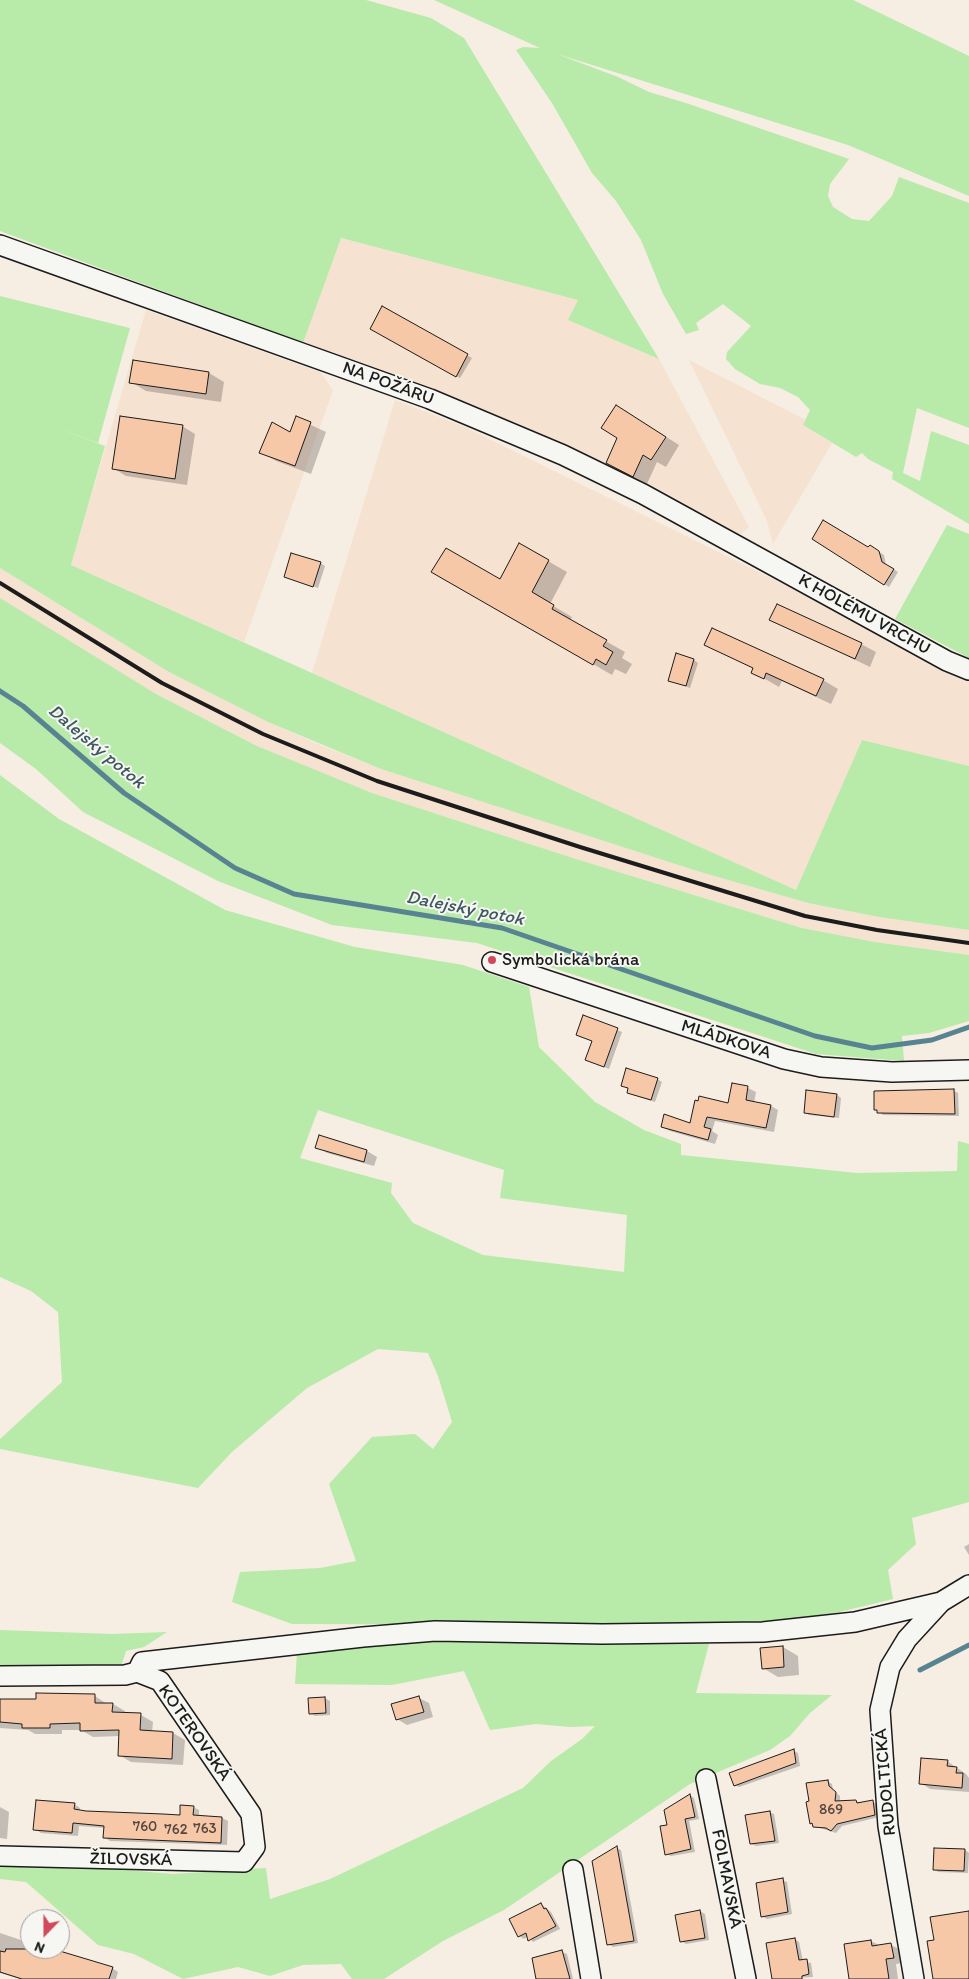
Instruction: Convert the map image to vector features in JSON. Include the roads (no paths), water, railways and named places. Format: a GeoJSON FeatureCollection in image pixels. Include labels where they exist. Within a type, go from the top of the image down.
{"type":"FeatureCollection","features":[{"type":"Feature","properties":{"kind":"street","name":"NA POŽÁRU"},"geometry":{"type":"LineString","coordinates":[[0,245],[446,406],[563,455],[643,494],[734,546],[760,558]]}},
{"type":"Feature","properties":{"kind":"street","name":"K HOLÉMU VRCHU"},"geometry":{"type":"LineString","coordinates":[[760,558],[948,661],[969,670]]}},
{"type":"Feature","properties":{"kind":"street","name":"MLÁDKOVA"},"geometry":{"type":"LineString","coordinates":[[492,962],[659,1018],[803,1063],[821,1067],[892,1072],[969,1070]]}},
{"type":"Feature","properties":{"kind":"street"},"geometry":{"type":"LineString","coordinates":[[136,1672],[142,1662],[362,1637],[435,1631],[602,1634],[763,1632],[855,1622],[941,1602],[969,1585]]}},
{"type":"Feature","properties":{"kind":"street","name":"RUDOLTICKÁ"},"geometry":{"type":"LineString","coordinates":[[914,1979],[888,1826],[880,1710],[890,1667],[907,1639],[941,1602]]}},
{"type":"Feature","properties":{"kind":"street","name":"KOTEROVSKÁ"},"geometry":{"type":"LineString","coordinates":[[0,1676],[125,1675],[136,1672],[160,1681],[251,1814],[255,1847]]}},
{"type":"Feature","properties":{"kind":"street","name":"FOLMAVSKÁ"},"geometry":{"type":"LineString","coordinates":[[706,1779],[746,1979]]}},
{"type":"Feature","properties":{"kind":"street","name":"ŽILOVSKÁ"},"geometry":{"type":"LineString","coordinates":[[0,1856],[244,1862],[255,1847]]}},
{"type":"Feature","properties":{"kind":"street"},"geometry":{"type":"LineString","coordinates":[[573,1870],[591,1979]]}},
{"type":"Feature","properties":{"kind":"waterway","name":"Dalejský potok"},"geometry":{"type":"LineString","coordinates":[[0,691],[23,706],[124,793],[235,868],[294,894],[502,928],[815,1036],[872,1048],[932,1040],[969,1027]]}},
{"type":"Feature","properties":{"kind":"waterway"},"geometry":{"type":"LineString","coordinates":[[920,1670],[969,1645]]}},
{"type":"Feature","properties":{"kind":"railway"},"geometry":{"type":"LineString","coordinates":[[0,583],[162,683],[263,734],[377,781],[580,847],[805,916],[877,930],[969,943]]}},
{"type":"Feature","properties":{"kind":"place","name":"Symbolická brána"},"geometry":{"type":"Point","coordinates":[492,960]}}]}
